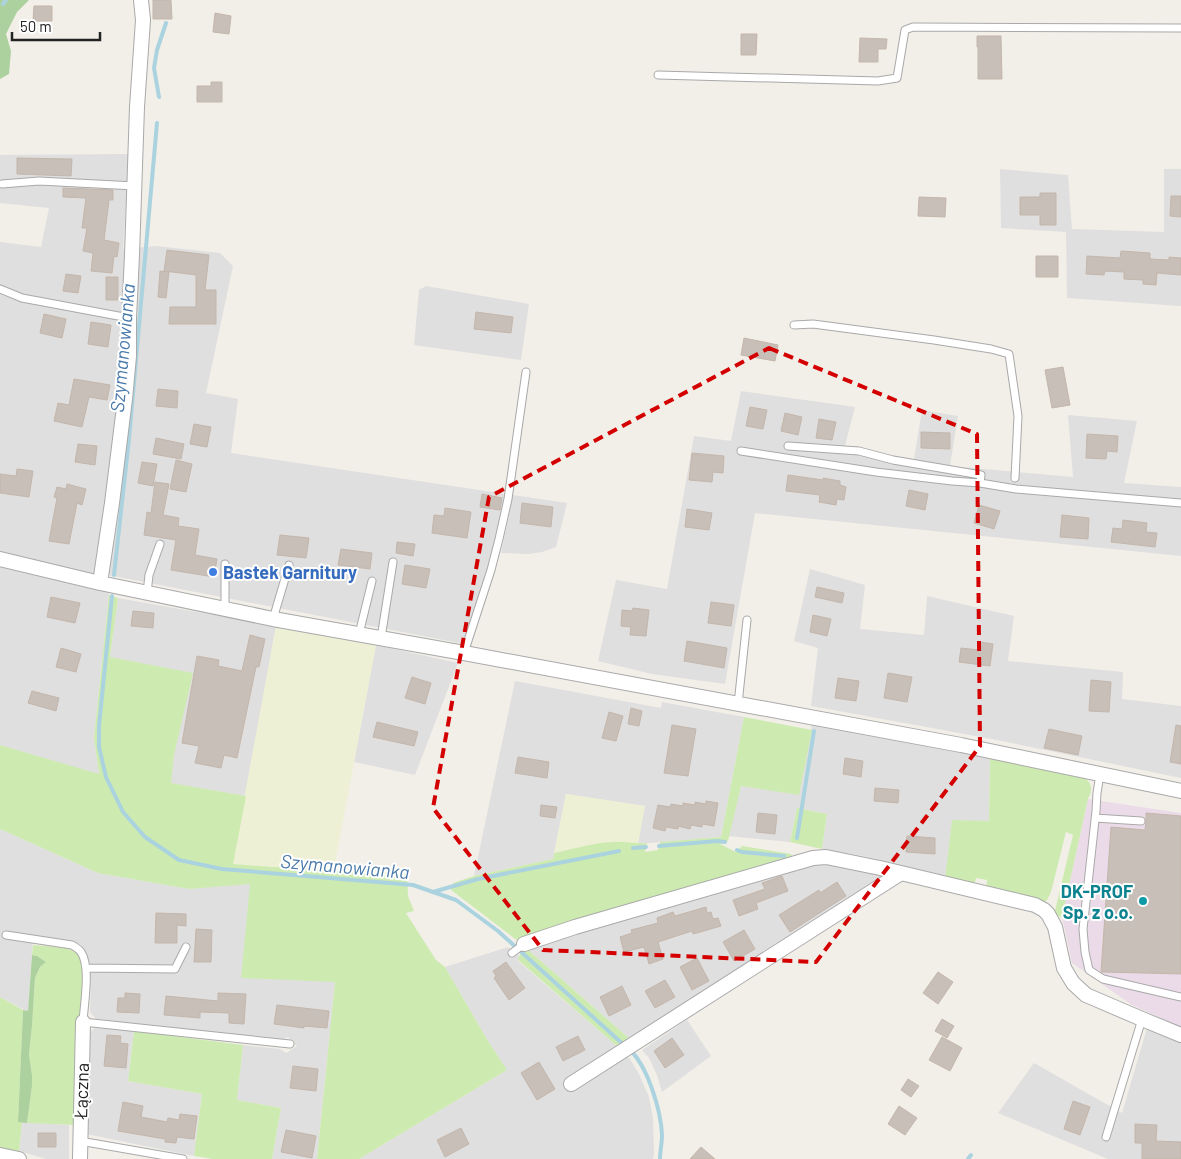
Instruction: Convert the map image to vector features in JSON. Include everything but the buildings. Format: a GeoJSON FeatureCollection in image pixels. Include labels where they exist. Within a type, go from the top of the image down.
{"type":"FeatureCollection","features":[{"type":"Feature","properties":{"kind":"street"},"geometry":{"type":"LineString","coordinates":[[100,583],[112,503],[129,356],[129,318],[143,20],[141,0]]}},
{"type":"Feature","properties":{"kind":"street"},"geometry":{"type":"LineString","coordinates":[[0,559],[100,583],[273,619],[951,744],[1181,791]]}},
{"type":"Feature","properties":{"kind":"street"},"geometry":{"type":"LineString","coordinates":[[524,944],[575,927],[814,858],[826,857],[1035,905],[1048,914],[1055,928],[1064,968],[1072,983],[1086,995],[1181,1035]]}},
{"type":"Feature","properties":{"kind":"street"},"geometry":{"type":"LineString","coordinates":[[571,1084],[901,874]]}},
{"type":"Feature","properties":{"kind":"street","name":"Łączna"},"geometry":{"type":"LineString","coordinates":[[80,1159],[83,1022]]}},
{"type":"Feature","properties":{"kind":"street"},"geometry":{"type":"LineString","coordinates":[[0,1155],[19,1159]]}},
{"type":"Feature","properties":{"kind":"lane"},"geometry":{"type":"LineString","coordinates":[[658,75],[878,81],[897,78],[905,30],[913,27],[1181,28]]}},
{"type":"Feature","properties":{"kind":"lane"},"geometry":{"type":"LineString","coordinates":[[2,184],[39,181],[135,186]]}},
{"type":"Feature","properties":{"kind":"lane"},"geometry":{"type":"LineString","coordinates":[[0,289],[22,298],[129,318]]}},
{"type":"Feature","properties":{"kind":"lane"},"geometry":{"type":"LineString","coordinates":[[794,325],[813,324],[906,336],[991,349],[1009,354],[1018,416],[1015,478]]}},
{"type":"Feature","properties":{"kind":"lane"},"geometry":{"type":"LineString","coordinates":[[464,653],[491,570],[508,499],[526,372]]}},
{"type":"Feature","properties":{"kind":"lane"},"geometry":{"type":"LineString","coordinates":[[788,446],[859,451],[893,460],[981,475],[980,483]]}},
{"type":"Feature","properties":{"kind":"lane"},"geometry":{"type":"LineString","coordinates":[[741,452],[876,472],[980,483],[1016,489],[1181,503]]}},
{"type":"Feature","properties":{"kind":"lane"},"geometry":{"type":"LineString","coordinates":[[147,593],[149,575],[160,544]]}},
{"type":"Feature","properties":{"kind":"lane"},"geometry":{"type":"LineString","coordinates":[[382,638],[393,562]]}},
{"type":"Feature","properties":{"kind":"lane"},"geometry":{"type":"LineString","coordinates":[[225,564],[225,609]]}},
{"type":"Feature","properties":{"kind":"lane"},"geometry":{"type":"LineString","coordinates":[[273,619],[289,565]]}},
{"type":"Feature","properties":{"kind":"lane"},"geometry":{"type":"LineString","coordinates":[[359,634],[372,581]]}},
{"type":"Feature","properties":{"kind":"lane"},"geometry":{"type":"LineString","coordinates":[[738,704],[746,620]]}},
{"type":"Feature","properties":{"kind":"lane"},"geometry":{"type":"LineString","coordinates":[[1100,774],[1083,929],[1089,970],[1103,979],[1181,997]]}},
{"type":"Feature","properties":{"kind":"lane"},"geometry":{"type":"LineString","coordinates":[[1096,818],[1140,820]]}},
{"type":"Feature","properties":{"kind":"lane"},"geometry":{"type":"LineString","coordinates":[[6,935],[72,945],[80,950],[87,968],[83,1022],[290,1044]]}},
{"type":"Feature","properties":{"kind":"lane"},"geometry":{"type":"LineString","coordinates":[[512,953],[524,944]]}},
{"type":"Feature","properties":{"kind":"lane"},"geometry":{"type":"LineString","coordinates":[[87,968],[175,969],[186,948]]}},
{"type":"Feature","properties":{"kind":"lane"},"geometry":{"type":"LineString","coordinates":[[1106,1137],[1142,1020]]}},
{"type":"Feature","properties":{"kind":"lane"},"geometry":{"type":"LineString","coordinates":[[80,1141],[183,1159]]}},
{"type":"Feature","properties":{"kind":"highlighted area"},"geometry":{"type":"Polygon","coordinates":[[[769,348],[977,434],[980,746],[816,962],[543,950],[433,808],[489,497],[769,348]]]}},
{"type":"Feature","properties":{"kind":"shaded area"},"geometry":{"type":"Polygon","coordinates":[[[129,154],[123,249],[156,246],[220,253],[233,266],[206,393],[238,399],[231,453],[506,494],[493,553],[464,644],[108,575],[109,595],[94,738],[99,775],[0,745],[0,242],[41,247],[49,208],[0,203],[0,155],[129,154]]]}},
{"type":"Feature","properties":{"kind":"shaded area"},"geometry":{"type":"Polygon","coordinates":[[[1000,169],[1068,175],[1072,229],[1164,232],[1164,169],[1181,169],[1181,306],[1067,298],[1066,232],[1001,228],[1000,169]]]}},
{"type":"Feature","properties":{"kind":"shaded area"},"geometry":{"type":"Polygon","coordinates":[[[426,286],[529,304],[521,360],[414,345],[419,290],[426,286]]]}},
{"type":"Feature","properties":{"kind":"shaded area"},"geometry":{"type":"Polygon","coordinates":[[[741,391],[855,407],[843,453],[914,459],[922,410],[958,416],[950,466],[1073,477],[1068,415],[1137,421],[1124,483],[1181,487],[1181,556],[755,513],[725,684],[652,674],[598,661],[616,580],[667,589],[694,436],[731,441],[741,391]]]}},
{"type":"Feature","properties":{"kind":"shaded area"},"geometry":{"type":"Polygon","coordinates":[[[513,495],[567,503],[556,547],[529,554],[501,553],[513,495]]]}},
{"type":"Feature","properties":{"kind":"shaded area"},"geometry":{"type":"Polygon","coordinates":[[[810,569],[865,585],[860,629],[924,635],[927,596],[1014,616],[1008,661],[1123,672],[1122,699],[1181,706],[1181,778],[992,739],[811,706],[818,648],[794,641],[810,569]]]}},
{"type":"Feature","properties":{"kind":"shaded area"},"geometry":{"type":"Polygon","coordinates":[[[118,598],[276,626],[246,796],[170,784],[174,755],[110,657],[118,598]]]}},
{"type":"Feature","properties":{"kind":"shaded area"},"geometry":{"type":"Polygon","coordinates":[[[376,645],[458,663],[415,775],[354,762],[376,645]]]}},
{"type":"Feature","properties":{"kind":"shaded area"},"geometry":{"type":"Polygon","coordinates":[[[515,681],[661,708],[662,702],[744,717],[721,837],[638,844],[644,806],[566,794],[553,859],[474,876],[515,681]]]}},
{"type":"Feature","properties":{"kind":"shaded area"},"geometry":{"type":"Polygon","coordinates":[[[812,723],[990,758],[989,822],[952,820],[946,876],[864,856],[822,849],[827,814],[797,808],[790,842],[728,836],[741,786],[799,794],[812,723]]]}},
{"type":"Feature","properties":{"kind":"shaded area"},"geometry":{"type":"Polygon","coordinates":[[[1088,799],[1181,813],[1181,1027],[1132,1005],[1072,963],[1062,917],[1088,799]]]}},
{"type":"Feature","properties":{"kind":"shaded area"},"geometry":{"type":"Polygon","coordinates":[[[0,829],[98,873],[189,889],[250,883],[335,982],[317,1159],[272,1159],[281,1108],[237,1100],[243,1045],[280,1049],[286,1053],[297,1046],[288,1037],[280,1040],[96,1019],[90,1012],[91,979],[85,951],[74,941],[33,938],[28,1012],[0,997],[0,829]]]}},
{"type":"Feature","properties":{"kind":"shaded area"},"geometry":{"type":"Polygon","coordinates":[[[820,861],[883,873],[888,878],[631,1040],[526,948],[820,861]]]}},
{"type":"Feature","properties":{"kind":"shaded area"},"geometry":{"type":"Polygon","coordinates":[[[508,947],[519,956],[518,961],[630,1059],[649,1097],[653,1118],[653,1159],[359,1159],[507,1070],[445,967],[508,947]]]}},
{"type":"Feature","properties":{"kind":"shaded area"},"geometry":{"type":"Polygon","coordinates":[[[687,1020],[711,1056],[662,1092],[649,1058],[642,1050],[687,1020]]]}},
{"type":"Feature","properties":{"kind":"shaded area"},"geometry":{"type":"Polygon","coordinates":[[[95,1028],[134,1031],[128,1081],[202,1094],[194,1156],[86,1134],[89,1033],[95,1028]]]}},
{"type":"Feature","properties":{"kind":"shaded area"},"geometry":{"type":"Polygon","coordinates":[[[1147,1028],[1181,1036],[1181,1159],[1108,1159],[998,1113],[1034,1063],[1122,1113],[1147,1028]]]}},
{"type":"Feature","properties":{"kind":"shaded area"},"geometry":{"type":"Polygon","coordinates":[[[22,1122],[69,1125],[69,1159],[46,1159],[19,1151],[22,1122]]]}},
{"type":"Feature","properties":{"kind":"green space"},"geometry":{"type":"Polygon","coordinates":[[[0,0],[29,0],[17,12],[6,34],[11,51],[9,74],[0,79],[0,0]]]}},
{"type":"Feature","properties":{"kind":"green space"},"geometry":{"type":"Polygon","coordinates":[[[109,595],[118,598],[110,657],[193,673],[174,755],[171,783],[246,796],[233,864],[407,874],[408,896],[414,911],[406,913],[436,960],[445,967],[507,1070],[359,1159],[317,1159],[335,982],[241,978],[250,884],[189,889],[98,873],[0,829],[0,745],[99,774],[94,738],[109,595]]]}},
{"type":"Feature","properties":{"kind":"green space"},"geometry":{"type":"Polygon","coordinates":[[[276,626],[376,645],[334,869],[232,864],[276,626]]]}},
{"type":"Feature","properties":{"kind":"green space"},"geometry":{"type":"Polygon","coordinates":[[[744,717],[812,730],[799,795],[741,786],[728,841],[720,844],[736,852],[742,846],[791,854],[794,858],[519,942],[451,890],[453,883],[474,876],[553,859],[554,853],[590,845],[616,842],[647,843],[645,852],[658,850],[660,842],[721,837],[744,717]]]}},
{"type":"Feature","properties":{"kind":"green space"},"geometry":{"type":"Polygon","coordinates":[[[990,758],[1082,775],[1091,786],[1062,917],[1054,915],[1073,835],[1066,832],[1051,892],[1043,904],[986,889],[987,880],[976,878],[974,886],[945,879],[952,820],[989,821],[990,758]]]}},
{"type":"Feature","properties":{"kind":"green space"},"geometry":{"type":"Polygon","coordinates":[[[566,794],[645,806],[638,844],[612,842],[554,853],[566,794]]]}},
{"type":"Feature","properties":{"kind":"green space"},"geometry":{"type":"Polygon","coordinates":[[[797,808],[827,814],[822,849],[790,842],[797,808]]]}},
{"type":"Feature","properties":{"kind":"green space"},"geometry":{"type":"Polygon","coordinates":[[[33,945],[68,948],[80,956],[83,967],[75,1125],[27,1123],[32,1086],[29,1054],[35,978],[40,967],[46,962],[32,955],[33,945]]]}},
{"type":"Feature","properties":{"kind":"green space"},"geometry":{"type":"Polygon","coordinates":[[[526,948],[631,1040],[618,1047],[518,960],[526,948]]]}},
{"type":"Feature","properties":{"kind":"green space"},"geometry":{"type":"Polygon","coordinates":[[[32,955],[46,962],[40,967],[35,978],[29,1054],[32,1086],[27,1123],[18,1122],[23,1010],[28,1011],[32,955]]]}},
{"type":"Feature","properties":{"kind":"green space"},"geometry":{"type":"Polygon","coordinates":[[[0,997],[23,1010],[18,1122],[22,1122],[19,1151],[0,1148],[0,997]]]}},
{"type":"Feature","properties":{"kind":"green space"},"geometry":{"type":"Polygon","coordinates":[[[134,1031],[243,1045],[237,1100],[281,1108],[272,1159],[213,1159],[194,1156],[202,1094],[128,1081],[134,1031]]]}},
{"type":"Feature","properties":{"kind":"waterway"},"geometry":{"type":"LineString","coordinates":[[3,4],[6,0]]}},
{"type":"Feature","properties":{"kind":"waterway","name":"Szymanowianka"},"geometry":{"type":"LineString","coordinates":[[159,97],[154,68],[157,50],[166,23]]}},
{"type":"Feature","properties":{"kind":"waterway","name":"Szymanowianka"},"geometry":{"type":"LineString","coordinates":[[114,575],[129,439],[157,123]]}},
{"type":"Feature","properties":{"kind":"waterway","name":"Szymanowianka"},"geometry":{"type":"LineString","coordinates":[[112,596],[99,726],[99,747],[106,777],[123,812],[145,837],[179,860],[222,869],[413,885],[456,900],[498,931],[625,1046]]}},
{"type":"Feature","properties":{"kind":"waterway"},"geometry":{"type":"LineString","coordinates":[[797,838],[814,731]]}},
{"type":"Feature","properties":{"kind":"waterway"},"geometry":{"type":"LineString","coordinates":[[659,846],[725,842]]}},
{"type":"Feature","properties":{"kind":"waterway"},"geometry":{"type":"LineString","coordinates":[[633,848],[646,847]]}},
{"type":"Feature","properties":{"kind":"waterway"},"geometry":{"type":"LineString","coordinates":[[737,850],[784,856]]}},
{"type":"Feature","properties":{"kind":"waterway"},"geometry":{"type":"LineString","coordinates":[[433,892],[478,879],[619,851]]}},
{"type":"Feature","properties":{"kind":"waterway","name":"Szymanowianka"},"geometry":{"type":"LineString","coordinates":[[630,1050],[637,1058],[648,1078],[656,1102],[662,1135],[660,1159]]}},
{"type":"Feature","properties":{"kind":"waterway"},"geometry":{"type":"LineString","coordinates":[[968,1159],[971,1155]]}},
{"type":"Feature","properties":{"kind":"place","name":"Bastek Garnitury"},"geometry":{"type":"Point","coordinates":[213,572]}},
{"type":"Feature","properties":{"kind":"place","name":"DK-PROF Sp. z o.o."},"geometry":{"type":"Point","coordinates":[1143,901]}}]}
